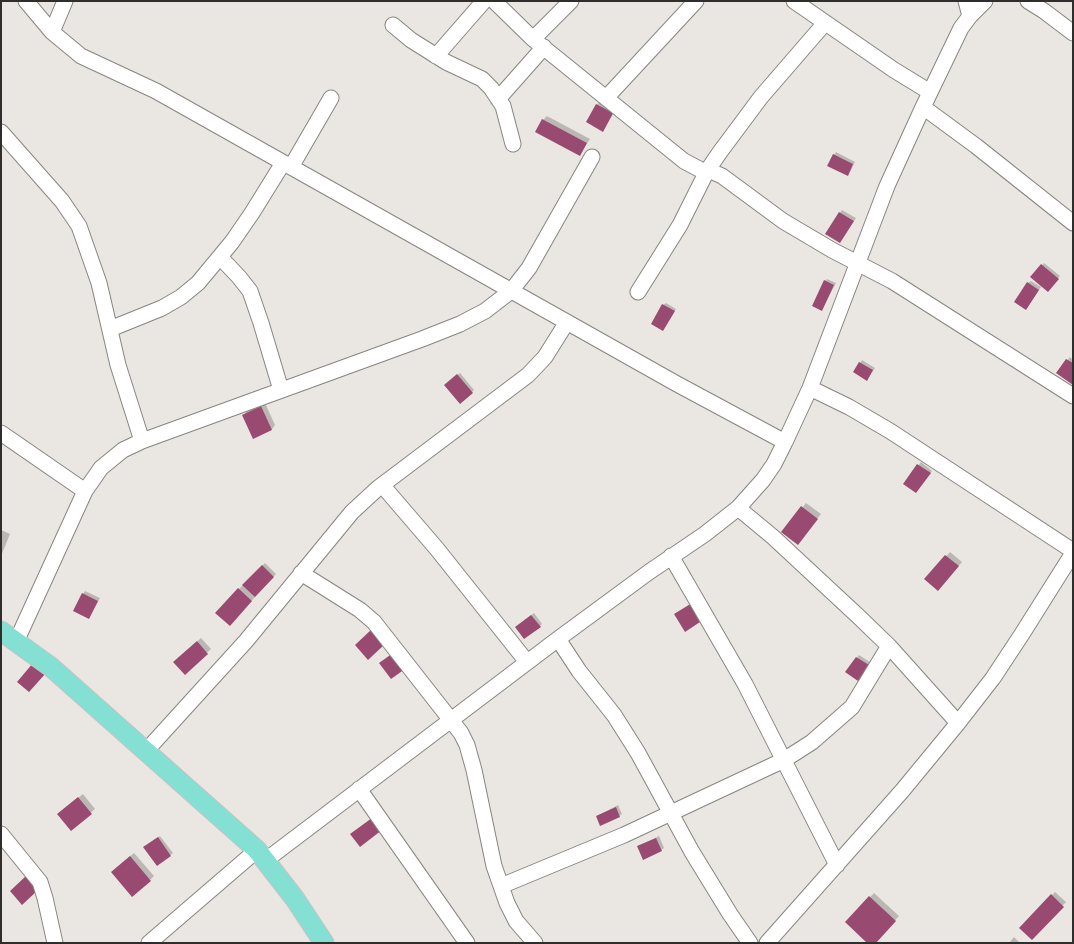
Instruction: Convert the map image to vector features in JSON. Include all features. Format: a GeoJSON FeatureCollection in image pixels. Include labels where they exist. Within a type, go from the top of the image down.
{"type":"FeatureCollection","features":[{"type":"Feature","properties":{"kind":"main road"},"geometry":{"type":"LineString","coordinates":[[9,636],[51,667],[262,855],[295,899],[324,943]]}},
{"type":"Feature","properties":{"kind":"street"},"geometry":{"type":"LineString","coordinates":[[26,1],[52,32],[81,56],[156,91],[785,442]]}},
{"type":"Feature","properties":{"kind":"street"},"geometry":{"type":"LineString","coordinates":[[52,32],[66,1]]}},
{"type":"Feature","properties":{"kind":"street"},"geometry":{"type":"LineString","coordinates":[[436,56],[484,1]]}},
{"type":"Feature","properties":{"kind":"street"},"geometry":{"type":"LineString","coordinates":[[494,1],[539,43],[684,161],[701,170],[722,176],[783,220],[832,250],[892,281],[1073,396]]}},
{"type":"Feature","properties":{"kind":"street"},"geometry":{"type":"LineString","coordinates":[[498,99],[571,1]]}},
{"type":"Feature","properties":{"kind":"street"},"geometry":{"type":"LineString","coordinates":[[606,98],[696,1]]}},
{"type":"Feature","properties":{"kind":"street"},"geometry":{"type":"LineString","coordinates":[[794,1],[930,92]]}},
{"type":"Feature","properties":{"kind":"street"},"geometry":{"type":"LineString","coordinates":[[149,943],[262,855],[359,789],[558,639],[671,556],[705,534],[738,508],[763,480],[774,464],[810,388],[887,186],[922,107],[961,28],[968,8],[985,1]]}},
{"type":"Feature","properties":{"kind":"street"},"geometry":{"type":"LineString","coordinates":[[1028,1],[1073,34]]}},
{"type":"Feature","properties":{"kind":"street"},"geometry":{"type":"LineString","coordinates":[[638,292],[680,225],[707,171],[761,97],[825,23]]}},
{"type":"Feature","properties":{"kind":"street"},"geometry":{"type":"LineString","coordinates":[[393,25],[411,40],[436,56],[482,79],[491,88],[503,106],[513,144]]}},
{"type":"Feature","properties":{"kind":"street"},"geometry":{"type":"LineString","coordinates":[[110,329],[162,308],[181,298],[198,283],[220,257],[287,165],[331,98]]}},
{"type":"Feature","properties":{"kind":"street"},"geometry":{"type":"LineString","coordinates":[[922,107],[976,146],[1073,223]]}},
{"type":"Feature","properties":{"kind":"street"},"geometry":{"type":"LineString","coordinates":[[1,132],[62,201],[79,226],[99,283],[118,365],[142,441]]}},
{"type":"Feature","properties":{"kind":"street"},"geometry":{"type":"LineString","coordinates":[[9,636],[85,492],[100,468],[123,450],[142,441],[422,339],[460,324],[485,311],[512,291],[529,268],[592,157]]}},
{"type":"Feature","properties":{"kind":"street"},"geometry":{"type":"LineString","coordinates":[[220,257],[250,291],[281,390]]}},
{"type":"Feature","properties":{"kind":"street"},"geometry":{"type":"LineString","coordinates":[[146,751],[246,641],[352,512],[382,485],[528,375],[545,357],[567,322]]}},
{"type":"Feature","properties":{"kind":"street"},"geometry":{"type":"LineString","coordinates":[[767,943],[902,791],[958,723],[1003,664],[1073,552],[890,431],[810,388]]}},
{"type":"Feature","properties":{"kind":"street"},"geometry":{"type":"LineString","coordinates":[[1,433],[85,492]]}},
{"type":"Feature","properties":{"kind":"street"},"geometry":{"type":"LineString","coordinates":[[382,485],[437,549],[527,662]]}},
{"type":"Feature","properties":{"kind":"street"},"geometry":{"type":"LineString","coordinates":[[738,508],[773,537],[889,646],[958,723]]}},
{"type":"Feature","properties":{"kind":"street"},"geometry":{"type":"LineString","coordinates":[[671,556],[745,684],[837,865]]}},
{"type":"Feature","properties":{"kind":"street"},"geometry":{"type":"LineString","coordinates":[[301,573],[360,610],[374,622],[452,719],[461,733],[470,753],[494,866],[501,886],[516,921],[535,943]]}},
{"type":"Feature","properties":{"kind":"street"},"geometry":{"type":"LineString","coordinates":[[558,639],[579,671],[614,715],[638,753],[670,814],[725,907],[750,943]]}},
{"type":"Feature","properties":{"kind":"street"},"geometry":{"type":"LineString","coordinates":[[501,886],[670,814],[784,760],[812,742],[852,706],[889,646]]}},
{"type":"Feature","properties":{"kind":"street"},"geometry":{"type":"LineString","coordinates":[[359,789],[467,943]]}},
{"type":"Feature","properties":{"kind":"street"},"geometry":{"type":"LineString","coordinates":[[1,834],[40,882],[55,943]]}},
{"type":"Feature","properties":{"kind":"building"},"geometry":{"type":"Polygon","coordinates":[[[596,104],[613,113],[603,132],[586,122],[596,104]]]}},
{"type":"Feature","properties":{"kind":"building"},"geometry":{"type":"Polygon","coordinates":[[[542,119],[587,143],[580,156],[535,132],[542,119]]]}},
{"type":"Feature","properties":{"kind":"building"},"geometry":{"type":"Polygon","coordinates":[[[833,154],[853,164],[848,176],[827,166],[833,154]]]}},
{"type":"Feature","properties":{"kind":"building"},"geometry":{"type":"Polygon","coordinates":[[[839,212],[854,221],[840,243],[825,234],[839,212]]]}},
{"type":"Feature","properties":{"kind":"building"},"geometry":{"type":"Polygon","coordinates":[[[1041,264],[1059,279],[1048,292],[1030,277],[1041,264]]]}},
{"type":"Feature","properties":{"kind":"building"},"geometry":{"type":"Polygon","coordinates":[[[824,280],[834,285],[822,311],[812,306],[824,280]]]}},
{"type":"Feature","properties":{"kind":"building"},"geometry":{"type":"Polygon","coordinates":[[[1027,282],[1039,290],[1026,310],[1014,302],[1027,282]]]}},
{"type":"Feature","properties":{"kind":"building"},"geometry":{"type":"Polygon","coordinates":[[[662,304],[675,311],[663,331],[651,324],[662,304]]]}},
{"type":"Feature","properties":{"kind":"building"},"geometry":{"type":"Polygon","coordinates":[[[1066,359],[1073,363],[1073,385],[1056,373],[1066,359]]]}},
{"type":"Feature","properties":{"kind":"building"},"geometry":{"type":"Polygon","coordinates":[[[859,362],[873,370],[867,381],[853,372],[859,362]]]}},
{"type":"Feature","properties":{"kind":"building"},"geometry":{"type":"Polygon","coordinates":[[[457,374],[473,393],[460,404],[444,385],[457,374]]]}},
{"type":"Feature","properties":{"kind":"building"},"geometry":{"type":"Polygon","coordinates":[[[261,406],[272,430],[253,439],[242,415],[261,406]]]}},
{"type":"Feature","properties":{"kind":"building"},"geometry":{"type":"Polygon","coordinates":[[[917,464],[931,473],[916,493],[903,484],[917,464]]]}},
{"type":"Feature","properties":{"kind":"building"},"geometry":{"type":"Polygon","coordinates":[[[801,506],[818,519],[798,545],[781,532],[801,506]]]}},
{"type":"Feature","properties":{"kind":"building"},"geometry":{"type":"Polygon","coordinates":[[[945,555],[959,566],[938,591],[924,579],[945,555]]]}},
{"type":"Feature","properties":{"kind":"building"},"geometry":{"type":"Polygon","coordinates":[[[262,565],[274,577],[255,597],[242,585],[262,565]]]}},
{"type":"Feature","properties":{"kind":"building"},"geometry":{"type":"Polygon","coordinates":[[[238,588],[252,601],[230,626],[215,613],[238,588]]]}},
{"type":"Feature","properties":{"kind":"building"},"geometry":{"type":"Polygon","coordinates":[[[82,593],[98,601],[89,619],[73,611],[82,593]]]}},
{"type":"Feature","properties":{"kind":"building"},"geometry":{"type":"Polygon","coordinates":[[[692,603],[703,620],[685,632],[674,614],[692,603]]]}},
{"type":"Feature","properties":{"kind":"building"},"geometry":{"type":"Polygon","coordinates":[[[531,615],[541,627],[524,639],[515,627],[531,615]]]}},
{"type":"Feature","properties":{"kind":"building"},"geometry":{"type":"Polygon","coordinates":[[[372,629],[385,644],[368,660],[355,645],[372,629]]]}},
{"type":"Feature","properties":{"kind":"building"},"geometry":{"type":"Polygon","coordinates":[[[197,641],[208,654],[185,675],[173,662],[197,641]]]}},
{"type":"Feature","properties":{"kind":"building"},"geometry":{"type":"Polygon","coordinates":[[[393,653],[405,669],[391,679],[379,663],[393,653]]]}},
{"type":"Feature","properties":{"kind":"building"},"geometry":{"type":"Polygon","coordinates":[[[856,657],[869,665],[858,681],[845,672],[856,657]]]}},
{"type":"Feature","properties":{"kind":"building"},"geometry":{"type":"Polygon","coordinates":[[[33,663],[46,673],[29,692],[17,682],[33,663]]]}},
{"type":"Feature","properties":{"kind":"building"},"geometry":{"type":"Polygon","coordinates":[[[78,797],[92,814],[71,831],[57,814],[78,797]]]}},
{"type":"Feature","properties":{"kind":"building"},"geometry":{"type":"Polygon","coordinates":[[[616,807],[620,817],[600,826],[596,816],[616,807]]]}},
{"type":"Feature","properties":{"kind":"building"},"geometry":{"type":"Polygon","coordinates":[[[372,818],[382,830],[360,847],[350,834],[372,818]]]}},
{"type":"Feature","properties":{"kind":"building"},"geometry":{"type":"Polygon","coordinates":[[[158,837],[171,856],[157,866],[143,847],[158,837]]]}},
{"type":"Feature","properties":{"kind":"building"},"geometry":{"type":"Polygon","coordinates":[[[656,838],[662,851],[643,860],[637,846],[656,838]]]}},
{"type":"Feature","properties":{"kind":"building"},"geometry":{"type":"Polygon","coordinates":[[[130,856],[151,881],[132,897],[111,872],[130,856]]]}},
{"type":"Feature","properties":{"kind":"building"},"geometry":{"type":"Polygon","coordinates":[[[26,876],[38,890],[22,905],[10,891],[26,876]]]}},
{"type":"Feature","properties":{"kind":"building"},"geometry":{"type":"Polygon","coordinates":[[[1051,894],[1064,907],[1032,940],[1019,928],[1051,894]]]}},
{"type":"Feature","properties":{"kind":"building"},"geometry":{"type":"Polygon","coordinates":[[[869,896],[896,921],[876,943],[867,943],[845,922],[869,896]]]}}]}
